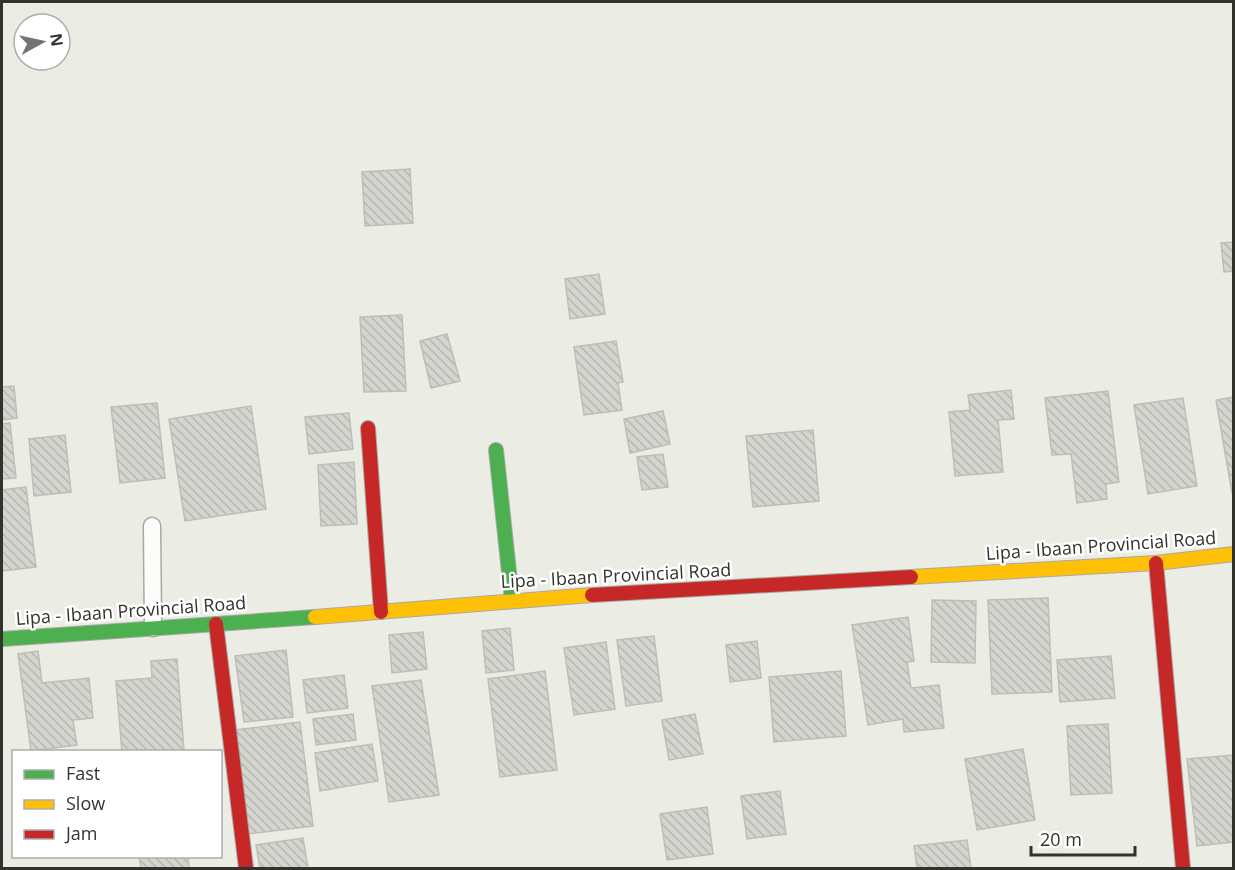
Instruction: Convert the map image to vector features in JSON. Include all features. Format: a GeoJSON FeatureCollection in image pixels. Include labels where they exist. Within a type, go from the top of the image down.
{"type":"FeatureCollection","features":[{"type":"Feature","properties":{"kind":"main road"},"geometry":{"type":"LineString","coordinates":[[368,428],[381,612]]}},
{"type":"Feature","properties":{"kind":"main road"},"geometry":{"type":"LineString","coordinates":[[496,450],[512,600]]}},
{"type":"Feature","properties":{"kind":"main road","name":"Lipa - Ibaan Provincial Road"},"geometry":{"type":"LineString","coordinates":[[2,639],[381,612],[512,600],[1156,563],[1233,554]]}},
{"type":"Feature","properties":{"kind":"main road"},"geometry":{"type":"LineString","coordinates":[[1156,563],[1183,868]]}},
{"type":"Feature","properties":{"kind":"main road"},"geometry":{"type":"LineString","coordinates":[[216,624],[246,868]]}},
{"type":"Feature","properties":{"kind":"lane"},"geometry":{"type":"LineString","coordinates":[[152,526],[153,628]]}},
{"type":"Feature","properties":{"kind":"building"},"geometry":{"type":"Polygon","coordinates":[[[410,169],[413,223],[365,226],[362,172],[410,169]]]}},
{"type":"Feature","properties":{"kind":"building"},"geometry":{"type":"Polygon","coordinates":[[[1234,242],[1234,271],[1224,272],[1221,243],[1234,242]]]}},
{"type":"Feature","properties":{"kind":"building"},"geometry":{"type":"Polygon","coordinates":[[[599,274],[605,314],[570,319],[565,279],[599,274]]]}},
{"type":"Feature","properties":{"kind":"building"},"geometry":{"type":"Polygon","coordinates":[[[402,315],[406,391],[364,392],[360,317],[402,315]]]}},
{"type":"Feature","properties":{"kind":"building"},"geometry":{"type":"Polygon","coordinates":[[[447,334],[460,381],[431,388],[420,341],[447,334]]]}},
{"type":"Feature","properties":{"kind":"building"},"geometry":{"type":"Polygon","coordinates":[[[616,341],[623,382],[618,383],[622,410],[584,415],[574,347],[616,341]]]}},
{"type":"Feature","properties":{"kind":"building"},"geometry":{"type":"Polygon","coordinates":[[[14,386],[17,418],[2,420],[2,387],[14,386]]]}},
{"type":"Feature","properties":{"kind":"building"},"geometry":{"type":"Polygon","coordinates":[[[1011,390],[1014,419],[998,420],[1003,472],[955,476],[949,412],[970,410],[968,395],[1011,390]]]}},
{"type":"Feature","properties":{"kind":"building"},"geometry":{"type":"Polygon","coordinates":[[[1108,391],[1119,482],[1106,484],[1107,499],[1077,503],[1071,454],[1052,455],[1045,398],[1108,391]]]}},
{"type":"Feature","properties":{"kind":"building"},"geometry":{"type":"Polygon","coordinates":[[[1234,397],[1234,493],[1232,493],[1216,400],[1234,397]]]}},
{"type":"Feature","properties":{"kind":"building"},"geometry":{"type":"Polygon","coordinates":[[[1183,398],[1197,486],[1148,494],[1134,405],[1183,398]]]}},
{"type":"Feature","properties":{"kind":"building"},"geometry":{"type":"Polygon","coordinates":[[[157,403],[165,478],[120,483],[111,407],[157,403]]]}},
{"type":"Feature","properties":{"kind":"building"},"geometry":{"type":"Polygon","coordinates":[[[251,406],[266,509],[185,521],[169,419],[251,406]]]}},
{"type":"Feature","properties":{"kind":"building"},"geometry":{"type":"Polygon","coordinates":[[[663,411],[670,444],[630,453],[624,419],[663,411]]]}},
{"type":"Feature","properties":{"kind":"building"},"geometry":{"type":"Polygon","coordinates":[[[349,413],[353,449],[309,454],[305,417],[349,413]]]}},
{"type":"Feature","properties":{"kind":"building"},"geometry":{"type":"Polygon","coordinates":[[[10,423],[16,478],[2,479],[2,424],[10,423]]]}},
{"type":"Feature","properties":{"kind":"building"},"geometry":{"type":"Polygon","coordinates":[[[813,430],[819,501],[753,507],[746,436],[813,430]]]}},
{"type":"Feature","properties":{"kind":"building"},"geometry":{"type":"Polygon","coordinates":[[[65,435],[71,492],[34,496],[29,439],[65,435]]]}},
{"type":"Feature","properties":{"kind":"building"},"geometry":{"type":"Polygon","coordinates":[[[663,454],[668,487],[642,490],[637,457],[663,454]]]}},
{"type":"Feature","properties":{"kind":"building"},"geometry":{"type":"Polygon","coordinates":[[[354,462],[357,524],[321,526],[318,465],[354,462]]]}},
{"type":"Feature","properties":{"kind":"building"},"geometry":{"type":"Polygon","coordinates":[[[26,487],[36,567],[2,571],[2,490],[26,487]]]}},
{"type":"Feature","properties":{"kind":"building"},"geometry":{"type":"Polygon","coordinates":[[[1048,598],[1052,692],[992,694],[988,600],[1048,598]]]}},
{"type":"Feature","properties":{"kind":"building"},"geometry":{"type":"Polygon","coordinates":[[[932,600],[976,601],[975,663],[931,662],[932,600]]]}},
{"type":"Feature","properties":{"kind":"building"},"geometry":{"type":"Polygon","coordinates":[[[908,617],[914,661],[907,662],[911,688],[939,685],[944,728],[904,732],[903,719],[868,725],[852,625],[908,617]]]}},
{"type":"Feature","properties":{"kind":"building"},"geometry":{"type":"Polygon","coordinates":[[[510,628],[514,670],[486,673],[482,631],[510,628]]]}},
{"type":"Feature","properties":{"kind":"building"},"geometry":{"type":"Polygon","coordinates":[[[423,632],[427,669],[392,673],[389,635],[423,632]]]}},
{"type":"Feature","properties":{"kind":"building"},"geometry":{"type":"Polygon","coordinates":[[[654,636],[662,701],[626,706],[617,640],[654,636]]]}},
{"type":"Feature","properties":{"kind":"building"},"geometry":{"type":"Polygon","coordinates":[[[757,641],[761,678],[730,682],[726,645],[757,641]]]}},
{"type":"Feature","properties":{"kind":"building"},"geometry":{"type":"Polygon","coordinates":[[[606,642],[615,709],[574,715],[564,648],[606,642]]]}},
{"type":"Feature","properties":{"kind":"building"},"geometry":{"type":"Polygon","coordinates":[[[286,650],[293,717],[244,722],[235,656],[286,650]]]}},
{"type":"Feature","properties":{"kind":"building"},"geometry":{"type":"Polygon","coordinates":[[[38,651],[42,683],[89,678],[93,718],[73,720],[77,745],[31,750],[18,654],[38,651]]]}},
{"type":"Feature","properties":{"kind":"building"},"geometry":{"type":"Polygon","coordinates":[[[1111,656],[1115,698],[1060,702],[1057,660],[1111,656]]]}},
{"type":"Feature","properties":{"kind":"building"},"geometry":{"type":"Polygon","coordinates":[[[177,659],[184,750],[122,750],[116,681],[152,678],[151,661],[177,659]]]}},
{"type":"Feature","properties":{"kind":"building"},"geometry":{"type":"Polygon","coordinates":[[[545,671],[557,770],[500,777],[488,679],[545,671]]]}},
{"type":"Feature","properties":{"kind":"building"},"geometry":{"type":"Polygon","coordinates":[[[841,671],[846,736],[774,742],[769,677],[841,671]]]}},
{"type":"Feature","properties":{"kind":"building"},"geometry":{"type":"Polygon","coordinates":[[[344,675],[348,708],[307,713],[303,680],[344,675]]]}},
{"type":"Feature","properties":{"kind":"building"},"geometry":{"type":"Polygon","coordinates":[[[421,680],[439,795],[389,802],[372,686],[421,680]]]}},
{"type":"Feature","properties":{"kind":"building"},"geometry":{"type":"Polygon","coordinates":[[[353,714],[356,740],[316,745],[313,719],[353,714]]]}},
{"type":"Feature","properties":{"kind":"building"},"geometry":{"type":"Polygon","coordinates":[[[695,714],[703,754],[669,760],[662,720],[695,714]]]}},
{"type":"Feature","properties":{"kind":"building"},"geometry":{"type":"Polygon","coordinates":[[[300,722],[313,826],[248,834],[235,730],[300,722]]]}},
{"type":"Feature","properties":{"kind":"building"},"geometry":{"type":"Polygon","coordinates":[[[1108,724],[1112,793],[1071,795],[1067,726],[1108,724]]]}},
{"type":"Feature","properties":{"kind":"building"},"geometry":{"type":"Polygon","coordinates":[[[372,744],[378,781],[320,791],[315,753],[372,744]]]}},
{"type":"Feature","properties":{"kind":"building"},"geometry":{"type":"Polygon","coordinates":[[[1023,749],[1035,820],[977,830],[965,759],[1023,749]]]}},
{"type":"Feature","properties":{"kind":"building"},"geometry":{"type":"Polygon","coordinates":[[[1234,755],[1234,842],[1197,846],[1187,759],[1234,755]]]}},
{"type":"Feature","properties":{"kind":"building"},"geometry":{"type":"Polygon","coordinates":[[[780,791],[786,834],[747,839],[741,796],[780,791]]]}},
{"type":"Feature","properties":{"kind":"building"},"geometry":{"type":"Polygon","coordinates":[[[707,807],[713,854],[667,860],[660,814],[707,807]]]}},
{"type":"Feature","properties":{"kind":"building"},"geometry":{"type":"Polygon","coordinates":[[[303,838],[308,868],[260,868],[256,845],[303,838]]]}},
{"type":"Feature","properties":{"kind":"building"},"geometry":{"type":"Polygon","coordinates":[[[967,840],[971,868],[917,868],[914,846],[967,840]]]}},
{"type":"Feature","properties":{"kind":"building"},"geometry":{"type":"Polygon","coordinates":[[[139,858],[188,858],[189,868],[141,868],[139,858]]]}},
{"type":"Feature","properties":{"kind":"traffic: fast"},"geometry":{"type":"LineString","coordinates":[[496,450],[512,600]]}},
{"type":"Feature","properties":{"kind":"traffic: fast"},"geometry":{"type":"LineString","coordinates":[[2,639],[315,617]]}},
{"type":"Feature","properties":{"kind":"traffic: slow"},"geometry":{"type":"LineString","coordinates":[[911,577],[1156,563],[1234,554]]}},
{"type":"Feature","properties":{"kind":"traffic: slow"},"geometry":{"type":"LineString","coordinates":[[315,617],[592,595]]}},
{"type":"Feature","properties":{"kind":"traffic: jam"},"geometry":{"type":"LineString","coordinates":[[368,428],[381,612]]}},
{"type":"Feature","properties":{"kind":"traffic: jam"},"geometry":{"type":"LineString","coordinates":[[1156,563],[1183,868]]}},
{"type":"Feature","properties":{"kind":"traffic: jam"},"geometry":{"type":"LineString","coordinates":[[592,595],[911,577]]}},
{"type":"Feature","properties":{"kind":"traffic: jam"},"geometry":{"type":"LineString","coordinates":[[216,624],[246,868]]}}]}
